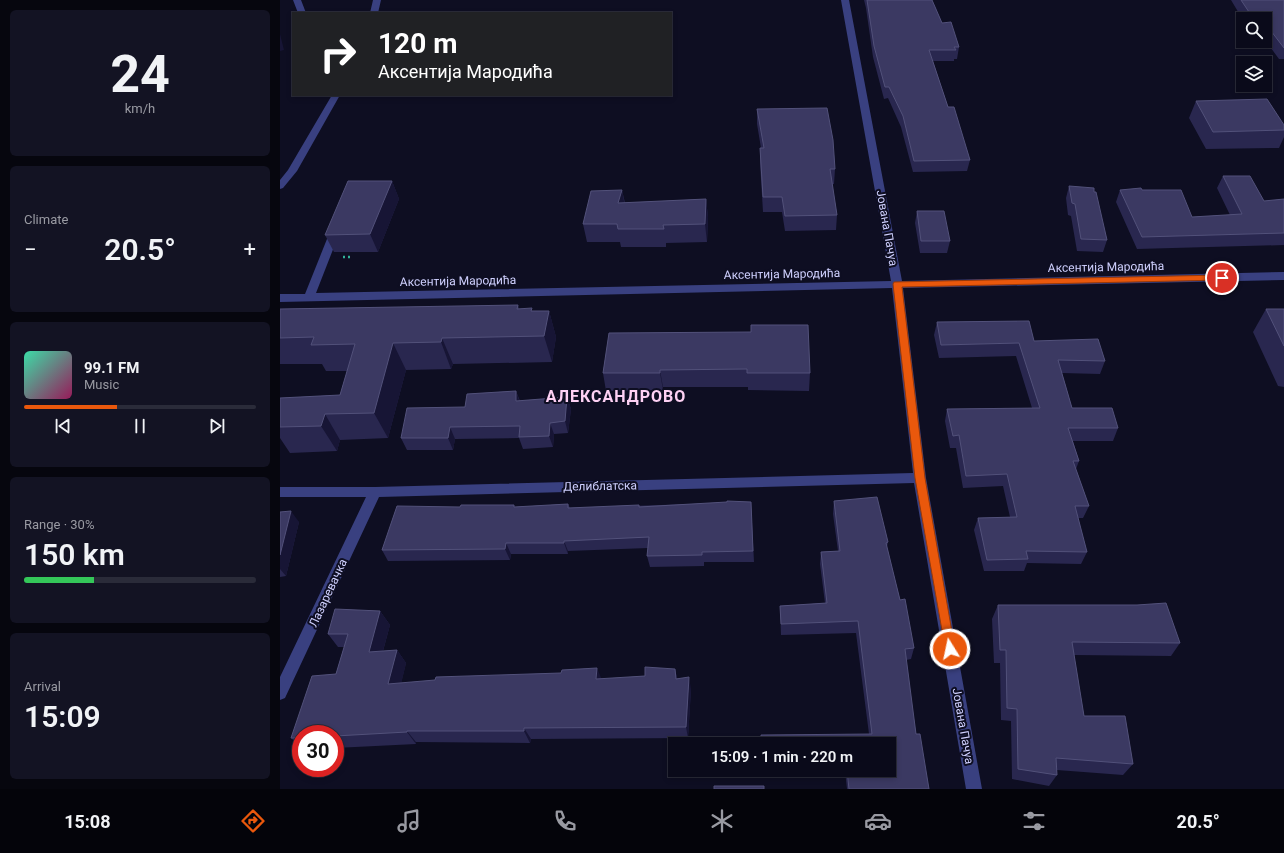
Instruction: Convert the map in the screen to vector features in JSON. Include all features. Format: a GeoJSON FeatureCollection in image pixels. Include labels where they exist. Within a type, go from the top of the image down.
{"type":"FeatureCollection","features":[{"type":"Feature","properties":{"kind":"street"},"geometry":{"type":"LineString","coordinates":[[297,0],[302,12]]}},
{"type":"Feature","properties":{"kind":"street"},"geometry":{"type":"LineString","coordinates":[[374,12],[377,0]]}},
{"type":"Feature","properties":{"kind":"street","name":"Јована Пачуа"},"geometry":{"type":"LineString","coordinates":[[846,0],[897,284],[920,478],[974,789]]}},
{"type":"Feature","properties":{"kind":"street"},"geometry":{"type":"LineString","coordinates":[[280,186],[292,171],[335,96]]}},
{"type":"Feature","properties":{"kind":"street"},"geometry":{"type":"LineString","coordinates":[[310,297],[341,217]]}},
{"type":"Feature","properties":{"kind":"street","name":"Аксентија Мародића"},"geometry":{"type":"LineString","coordinates":[[280,298],[1284,276]]}},
{"type":"Feature","properties":{"kind":"street","name":"Делиблатска"},"geometry":{"type":"LineString","coordinates":[[280,492],[375,492],[920,478]]}},
{"type":"Feature","properties":{"kind":"street","name":"Лазаревачка"},"geometry":{"type":"LineString","coordinates":[[280,693],[375,492]]}},
{"type":"Feature","properties":{"kind":"building"},"geometry":{"type":"Polygon","coordinates":[[[867,0],[932,0],[942,23],[951,22],[959,47],[954,47],[956,50],[929,50],[948,107],[954,107],[970,160],[914,161],[903,116],[889,87],[885,87],[874,46],[867,0]]]}},
{"type":"Feature","properties":{"kind":"building"},"geometry":{"type":"Polygon","coordinates":[[[1241,0],[1284,0],[1284,48],[1272,32],[1272,12],[1249,12],[1241,0]]]}},
{"type":"Feature","properties":{"kind":"building"},"geometry":{"type":"Polygon","coordinates":[[[1267,99],[1284,125],[1284,130],[1213,132],[1196,101],[1267,99]]]}},
{"type":"Feature","properties":{"kind":"building"},"geometry":{"type":"Polygon","coordinates":[[[827,108],[833,140],[835,169],[830,169],[837,215],[785,216],[782,197],[763,197],[760,148],[764,148],[757,109],[827,108]]]}},
{"type":"Feature","properties":{"kind":"building"},"geometry":{"type":"Polygon","coordinates":[[[1223,176],[1250,176],[1264,201],[1284,199],[1284,233],[1142,237],[1120,190],[1141,188],[1142,190],[1181,190],[1192,217],[1242,214],[1223,176]]]}},
{"type":"Feature","properties":{"kind":"building"},"geometry":{"type":"Polygon","coordinates":[[[348,181],[392,181],[370,234],[325,235],[348,181]]]}},
{"type":"Feature","properties":{"kind":"building"},"geometry":{"type":"Polygon","coordinates":[[[1069,186],[1094,188],[1107,240],[1081,239],[1075,204],[1072,203],[1069,186]]]}},
{"type":"Feature","properties":{"kind":"building"},"geometry":{"type":"Polygon","coordinates":[[[622,190],[618,203],[706,199],[705,224],[663,225],[664,229],[618,229],[617,224],[583,224],[591,191],[622,190]]]}},
{"type":"Feature","properties":{"kind":"building"},"geometry":{"type":"Polygon","coordinates":[[[917,211],[944,211],[950,241],[921,241],[917,211]]]}},
{"type":"Feature","properties":{"kind":"building"},"geometry":{"type":"Polygon","coordinates":[[[518,305],[517,309],[532,308],[531,311],[549,311],[544,336],[442,338],[441,342],[393,343],[374,413],[325,414],[321,426],[280,427],[280,398],[340,395],[355,344],[311,345],[314,337],[280,338],[280,309],[518,305]]]}},
{"type":"Feature","properties":{"kind":"building"},"geometry":{"type":"Polygon","coordinates":[[[1266,309],[1284,309],[1284,346],[1266,309]]]}},
{"type":"Feature","properties":{"kind":"building"},"geometry":{"type":"Polygon","coordinates":[[[1029,321],[1034,341],[1098,339],[1105,361],[1058,360],[1072,408],[1112,408],[1118,428],[1068,428],[1079,461],[1073,461],[1089,506],[1075,506],[1087,552],[1026,551],[1028,559],[987,560],[978,518],[1017,517],[1007,474],[966,476],[959,435],[953,436],[947,409],[1040,408],[1019,343],[941,345],[937,322],[1029,321]]]}},
{"type":"Feature","properties":{"kind":"building"},"geometry":{"type":"Polygon","coordinates":[[[751,325],[808,325],[810,373],[747,373],[747,369],[660,370],[660,373],[603,373],[609,333],[751,332],[751,325]]]}},
{"type":"Feature","properties":{"kind":"building"},"geometry":{"type":"Polygon","coordinates":[[[516,391],[516,401],[567,397],[565,421],[550,423],[549,436],[519,437],[520,426],[450,427],[448,438],[401,438],[407,408],[465,407],[467,394],[516,391]]]}},
{"type":"Feature","properties":{"kind":"building"},"geometry":{"type":"Polygon","coordinates":[[[877,497],[888,542],[886,543],[900,600],[905,599],[914,648],[905,649],[916,734],[920,734],[929,789],[849,789],[848,777],[896,777],[896,737],[761,737],[761,735],[872,734],[858,621],[781,624],[780,606],[827,603],[821,552],[840,551],[834,501],[877,497]]]}},
{"type":"Feature","properties":{"kind":"building"},"geometry":{"type":"Polygon","coordinates":[[[727,501],[751,502],[753,551],[702,552],[702,555],[647,556],[649,537],[564,541],[564,543],[506,543],[505,549],[382,550],[397,506],[460,507],[461,505],[514,505],[514,507],[568,504],[568,508],[639,505],[639,507],[727,501]]]}},
{"type":"Feature","properties":{"kind":"building"},"geometry":{"type":"Polygon","coordinates":[[[291,511],[280,555],[280,512],[291,511]]]}},
{"type":"Feature","properties":{"kind":"building"},"geometry":{"type":"Polygon","coordinates":[[[1166,603],[1180,643],[1072,642],[1084,716],[1125,716],[1133,764],[1056,758],[1057,775],[1018,769],[1017,709],[1007,708],[1006,650],[1000,650],[998,605],[1137,605],[1166,603]]]}},
{"type":"Feature","properties":{"kind":"building"},"geometry":{"type":"Polygon","coordinates":[[[335,609],[380,611],[369,652],[397,650],[388,684],[435,680],[436,677],[561,673],[562,670],[597,668],[596,679],[645,676],[645,667],[675,669],[676,679],[689,677],[686,727],[524,728],[524,731],[407,731],[344,736],[344,725],[295,725],[312,676],[336,674],[348,634],[328,634],[335,609]]]}},
{"type":"Feature","properties":{"kind":"building"},"geometry":{"type":"Polygon","coordinates":[[[714,786],[764,786],[764,789],[714,789],[714,786]]]}},
{"type":"Feature","properties":{"kind":"district","name":"АЛЕКСАНДРОВО"},"geometry":{"type":"Point","coordinates":[616,396]}},
{"type":"Feature","properties":{"kind":"route"},"geometry":{"type":"LineString","coordinates":[[950,649],[920,478],[897,284],[1222,278]]}}]}
